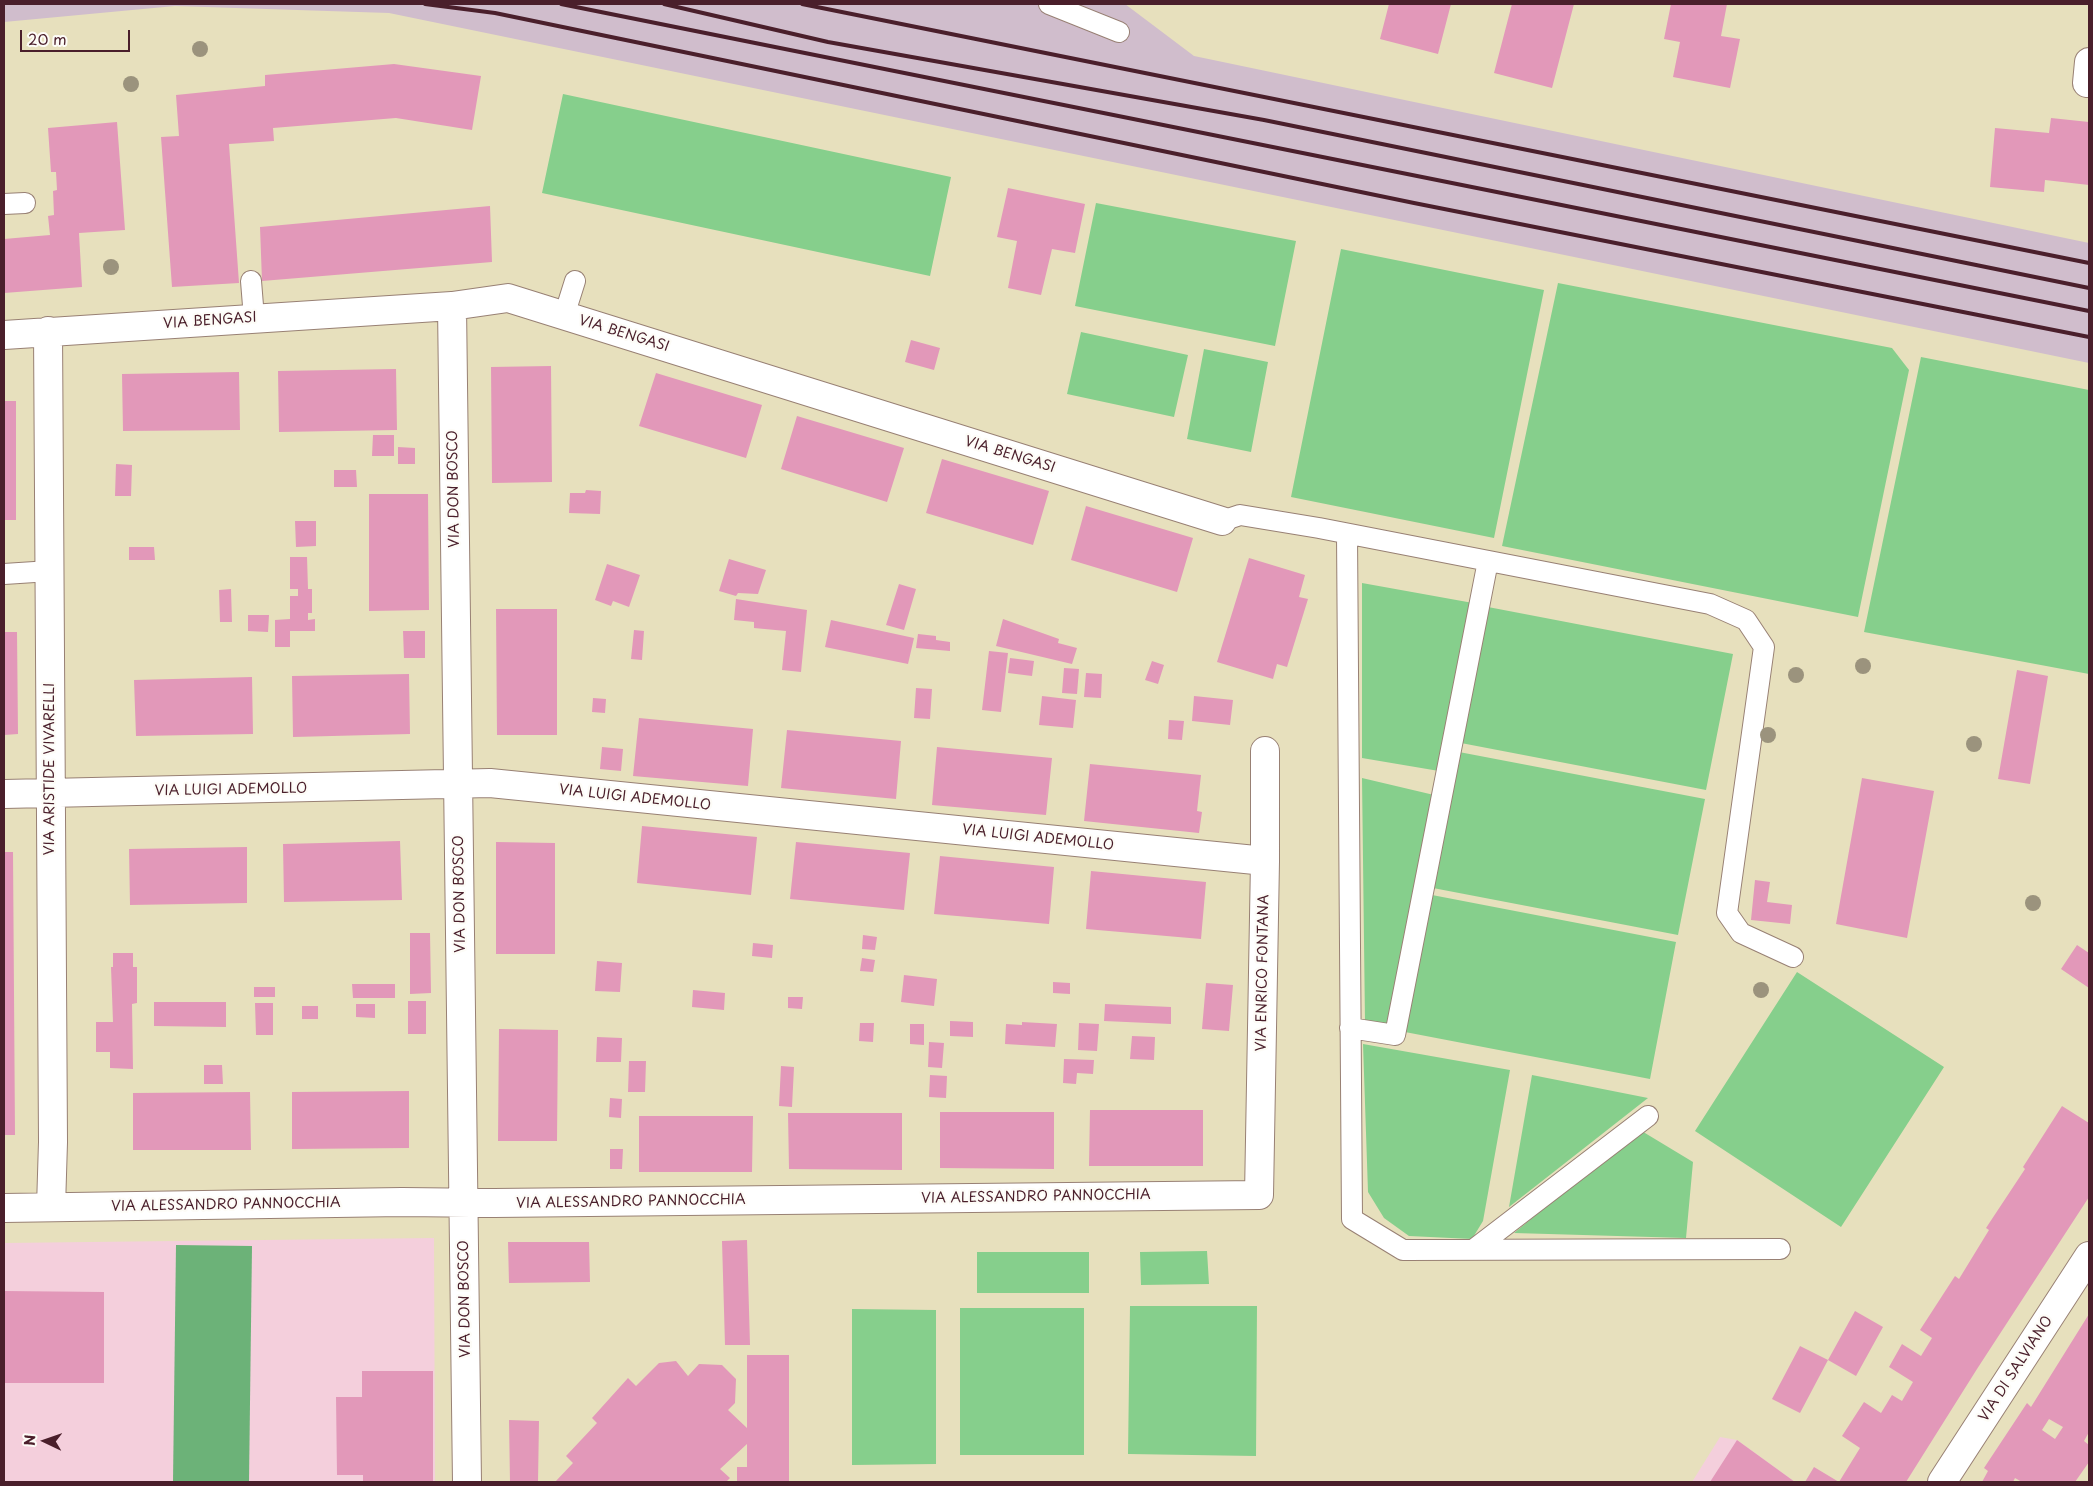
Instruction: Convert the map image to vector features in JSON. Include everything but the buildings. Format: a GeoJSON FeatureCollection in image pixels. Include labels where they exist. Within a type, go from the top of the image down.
{"type":"FeatureCollection","features":[{"type":"Feature","properties":{"kind":"street"},"geometry":{"type":"LineString","coordinates":[[2089,62],[2087,83],[2089,83]]}},
{"type":"Feature","properties":{"kind":"street","name":"VIA BENGASI"},"geometry":{"type":"LineString","coordinates":[[4,335],[452,306],[508,298],[1222,521]]}},
{"type":"Feature","properties":{"kind":"street","name":"VIA DON BOSCO"},"geometry":{"type":"LineString","coordinates":[[452,306],[467,1482]]}},
{"type":"Feature","properties":{"kind":"street","name":"VIA ARISTIDE VIVARELLI"},"geometry":{"type":"LineString","coordinates":[[48,331],[53,1142],[51,1207]]}},
{"type":"Feature","properties":{"kind":"street","name":"VIA ENRICO FONTANA"},"geometry":{"type":"LineString","coordinates":[[1259,1195],[1265,751]]}},
{"type":"Feature","properties":{"kind":"street","name":"VIA LUIGI ADEMOLLO"},"geometry":{"type":"LineString","coordinates":[[4,794],[505,784],[1265,861]]}},
{"type":"Feature","properties":{"kind":"street","name":"VIA ALESSANDRO PANNOCCHIA"},"geometry":{"type":"LineString","coordinates":[[4,1208],[1259,1195]]}},
{"type":"Feature","properties":{"kind":"street","name":"VIA DI SALVIANO"},"geometry":{"type":"LineString","coordinates":[[1942,1482],[2089,1256]]}},
{"type":"Feature","properties":{"kind":"lane"},"geometry":{"type":"LineString","coordinates":[[1049,4],[1119,32]]}},
{"type":"Feature","properties":{"kind":"lane"},"geometry":{"type":"LineString","coordinates":[[4,204],[25,203]]}},
{"type":"Feature","properties":{"kind":"lane"},"geometry":{"type":"LineString","coordinates":[[251,280],[254,318]]}},
{"type":"Feature","properties":{"kind":"lane"},"geometry":{"type":"LineString","coordinates":[[564,316],[575,281]]}},
{"type":"Feature","properties":{"kind":"lane"},"geometry":{"type":"LineString","coordinates":[[1222,521],[1240,515],[1347,534],[1710,604],[1746,620],[1764,647],[1727,913],[1741,933],[1792,957]]}},
{"type":"Feature","properties":{"kind":"lane"},"geometry":{"type":"LineString","coordinates":[[1347,534],[1352,1219],[1403,1250],[1780,1249]]}},
{"type":"Feature","properties":{"kind":"lane"},"geometry":{"type":"LineString","coordinates":[[1350,1028],[1395,1035],[1488,561]]}},
{"type":"Feature","properties":{"kind":"lane"},"geometry":{"type":"LineString","coordinates":[[4,574],[50,572]]}},
{"type":"Feature","properties":{"kind":"lane"},"geometry":{"type":"LineString","coordinates":[[1473,1250],[1648,1116]]}},
{"type":"Feature","properties":{"kind":"shaded area"},"geometry":{"type":"Polygon","coordinates":[[[4,4],[1125,4],[1194,56],[2089,243],[2089,363],[389,13],[175,6],[4,22],[4,4]]]}},
{"type":"Feature","properties":{"kind":"shaded area"},"geometry":{"type":"Polygon","coordinates":[[[434,1238],[435,1482],[4,1482],[4,1243],[434,1238]]]}},
{"type":"Feature","properties":{"kind":"shaded area"},"geometry":{"type":"Polygon","coordinates":[[[1720,1437],[1737,1440],[1795,1482],[1692,1482],[1720,1437]]]}},
{"type":"Feature","properties":{"kind":"green space"},"geometry":{"type":"Polygon","coordinates":[[[563,94],[951,177],[930,276],[542,193],[563,94]]]}},
{"type":"Feature","properties":{"kind":"green space"},"geometry":{"type":"Polygon","coordinates":[[[1096,203],[1296,241],[1275,346],[1075,306],[1096,203]]]}},
{"type":"Feature","properties":{"kind":"green space"},"geometry":{"type":"Polygon","coordinates":[[[1341,249],[1544,290],[1494,538],[1291,497],[1341,249]]]}},
{"type":"Feature","properties":{"kind":"green space"},"geometry":{"type":"Polygon","coordinates":[[[1558,283],[1892,348],[1909,370],[1858,617],[1502,546],[1558,283]]]}},
{"type":"Feature","properties":{"kind":"green space"},"geometry":{"type":"Polygon","coordinates":[[[1081,332],[1188,355],[1174,417],[1067,394],[1081,332]]]}},
{"type":"Feature","properties":{"kind":"green space"},"geometry":{"type":"Polygon","coordinates":[[[1204,349],[1268,362],[1251,452],[1187,439],[1204,349]]]}},
{"type":"Feature","properties":{"kind":"green space"},"geometry":{"type":"Polygon","coordinates":[[[1921,357],[2089,390],[2089,674],[1864,632],[1921,357]]]}},
{"type":"Feature","properties":{"kind":"green space"},"geometry":{"type":"Polygon","coordinates":[[[1362,583],[1473,603],[1439,771],[1362,758],[1362,583]]]}},
{"type":"Feature","properties":{"kind":"green space"},"geometry":{"type":"Polygon","coordinates":[[[1488,607],[1733,654],[1706,790],[1461,743],[1488,607]]]}},
{"type":"Feature","properties":{"kind":"green space"},"geometry":{"type":"Polygon","coordinates":[[[1459,752],[1705,799],[1678,935],[1433,888],[1459,752]]]}},
{"type":"Feature","properties":{"kind":"green space"},"geometry":{"type":"Polygon","coordinates":[[[1362,778],[1434,795],[1390,1026],[1365,1022],[1362,778]]]}},
{"type":"Feature","properties":{"kind":"green space"},"geometry":{"type":"Polygon","coordinates":[[[1432,895],[1676,942],[1650,1079],[1405,1032],[1432,895]]]}},
{"type":"Feature","properties":{"kind":"green space"},"geometry":{"type":"Polygon","coordinates":[[[1797,972],[1944,1067],[1841,1227],[1695,1131],[1797,972]]]}},
{"type":"Feature","properties":{"kind":"green space"},"geometry":{"type":"Polygon","coordinates":[[[1363,1044],[1510,1070],[1483,1221],[1472,1239],[1409,1236],[1384,1218],[1368,1192],[1363,1044]]]}},
{"type":"Feature","properties":{"kind":"green space"},"geometry":{"type":"Polygon","coordinates":[[[1532,1075],[1648,1098],[1509,1207],[1532,1075]]]}},
{"type":"Feature","properties":{"kind":"green space"},"geometry":{"type":"Polygon","coordinates":[[[1640,1130],[1693,1162],[1686,1238],[1514,1233],[1640,1130]]]}},
{"type":"Feature","properties":{"kind":"green space"},"geometry":{"type":"Polygon","coordinates":[[[176,1245],[252,1246],[249,1482],[173,1482],[176,1245]]]}},
{"type":"Feature","properties":{"kind":"green space"},"geometry":{"type":"Polygon","coordinates":[[[1207,1251],[1209,1284],[1141,1285],[1140,1252],[1207,1251]]]}},
{"type":"Feature","properties":{"kind":"green space"},"geometry":{"type":"Polygon","coordinates":[[[977,1252],[1089,1252],[1089,1293],[977,1293],[977,1252]]]}},
{"type":"Feature","properties":{"kind":"green space"},"geometry":{"type":"Polygon","coordinates":[[[1130,1306],[1257,1306],[1256,1456],[1128,1454],[1130,1306]]]}},
{"type":"Feature","properties":{"kind":"green space"},"geometry":{"type":"Polygon","coordinates":[[[960,1308],[1084,1308],[1084,1455],[960,1455],[960,1308]]]}},
{"type":"Feature","properties":{"kind":"green space"},"geometry":{"type":"Polygon","coordinates":[[[852,1309],[936,1310],[936,1464],[852,1465],[852,1309]]]}},
{"type":"Feature","properties":{"kind":"railway"},"geometry":{"type":"LineString","coordinates":[[425,4],[495,13],[1414,203],[2089,337]]}},
{"type":"Feature","properties":{"kind":"railway"},"geometry":{"type":"LineString","coordinates":[[561,4],[2089,311]]}},
{"type":"Feature","properties":{"kind":"railway"},"geometry":{"type":"LineString","coordinates":[[664,4],[828,42],[1264,120],[2089,288]]}},
{"type":"Feature","properties":{"kind":"railway"},"geometry":{"type":"LineString","coordinates":[[802,4],[2089,263]]}}]}
